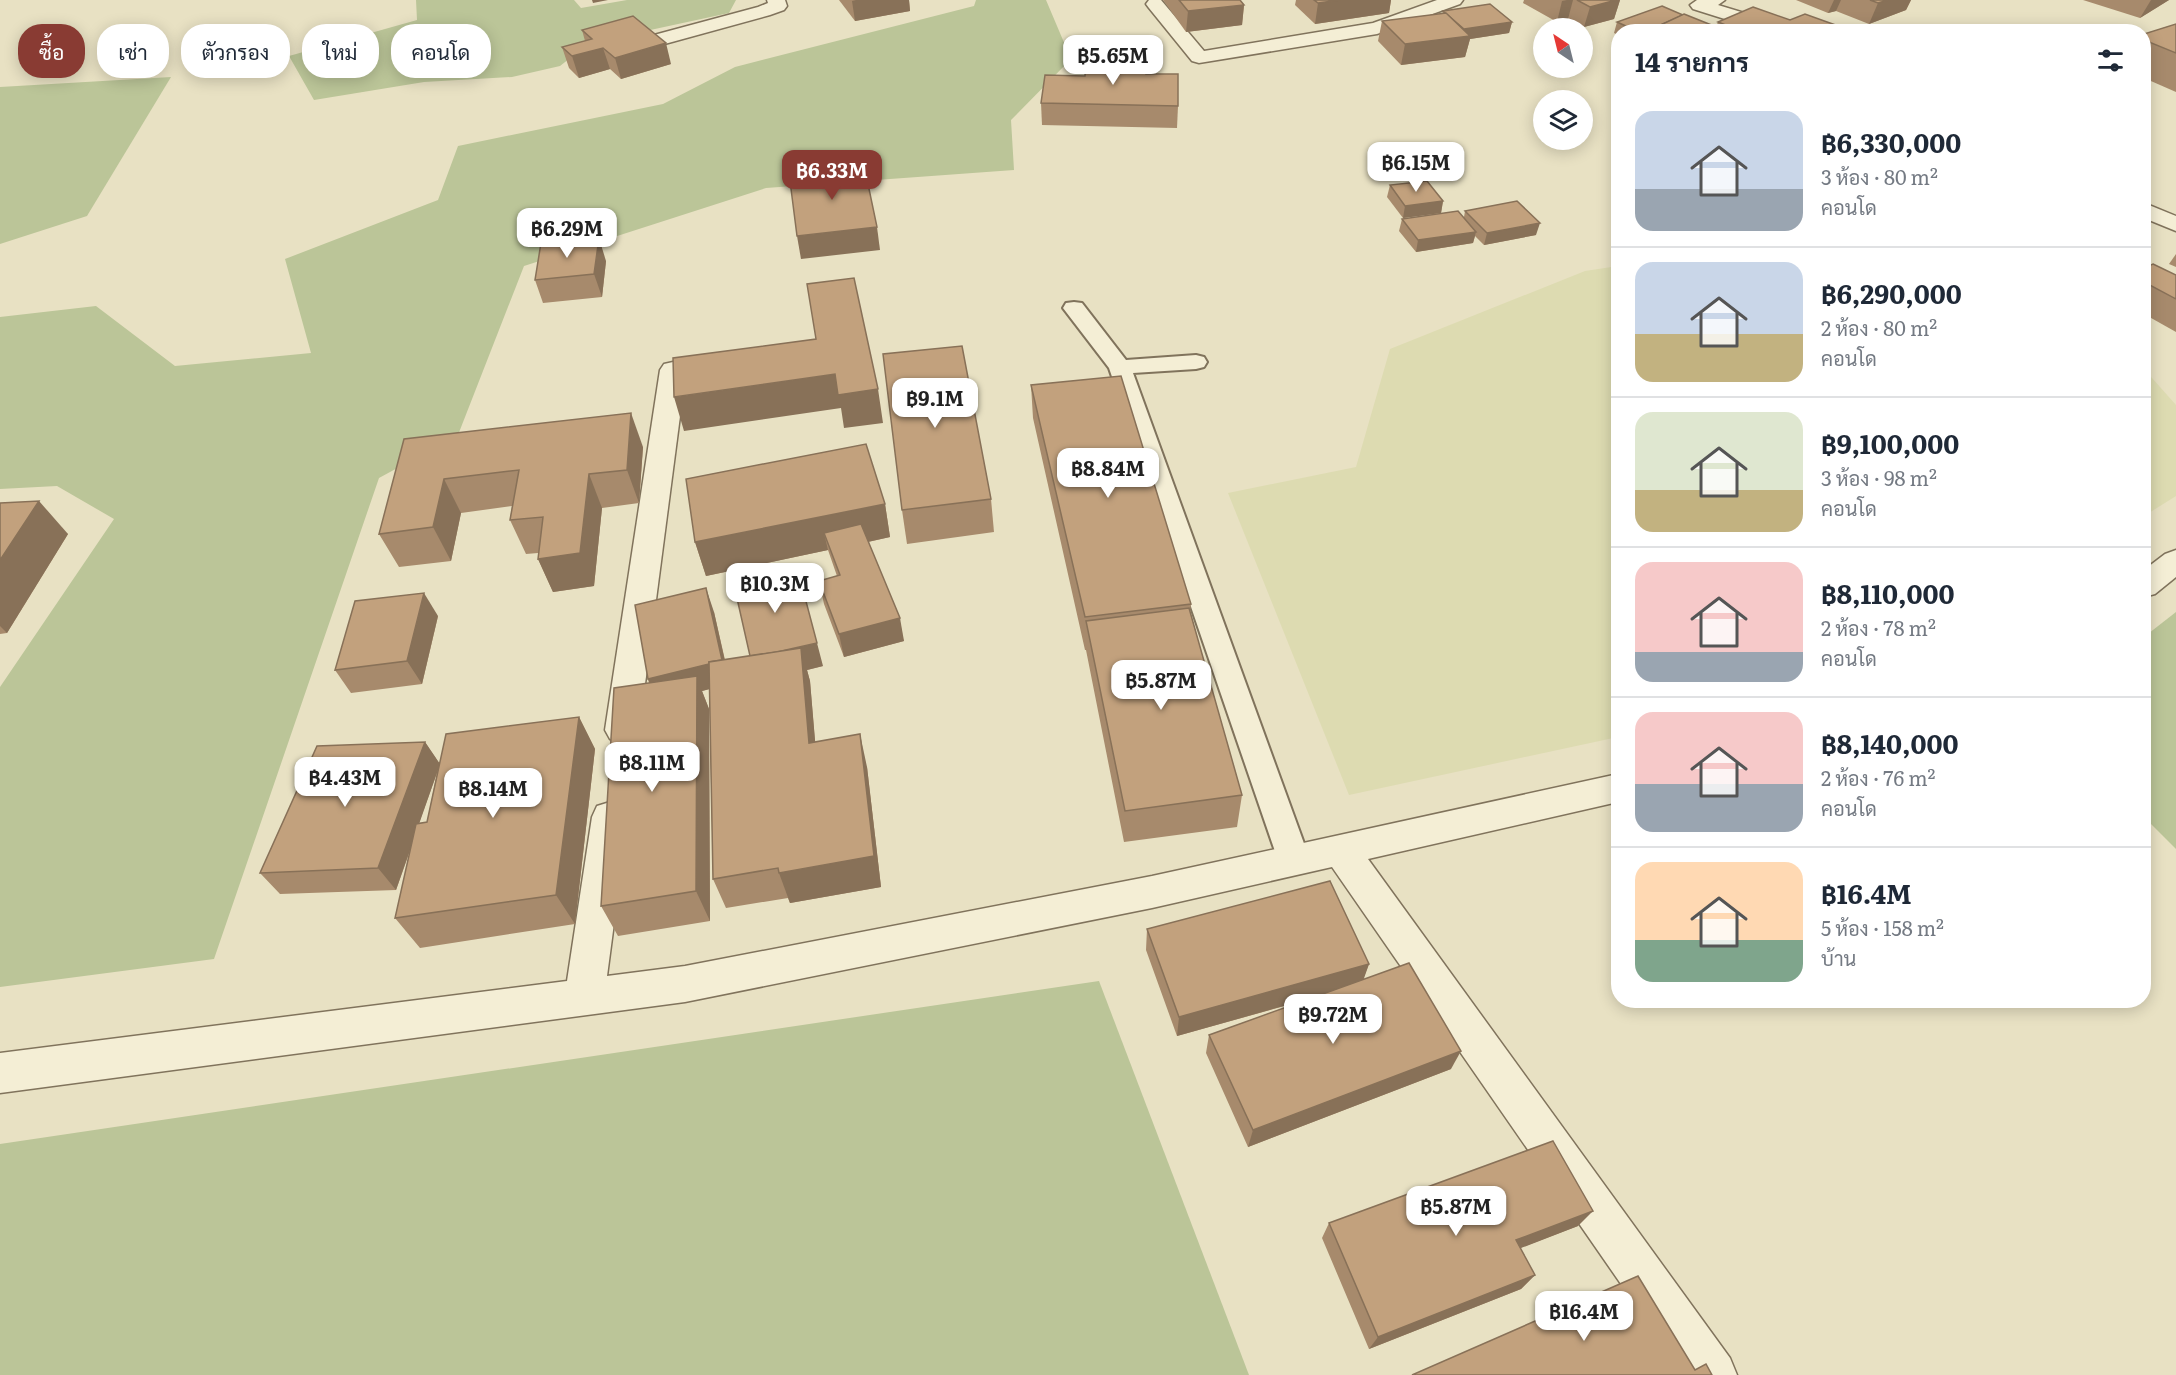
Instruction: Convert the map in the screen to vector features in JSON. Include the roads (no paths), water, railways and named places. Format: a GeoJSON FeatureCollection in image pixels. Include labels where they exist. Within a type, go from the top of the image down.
{"type":"FeatureCollection","features":[{"type":"Feature","properties":{"kind":"street"},"geometry":{"type":"LineString","coordinates":[[661,39],[764,11],[778,6],[776,0]]}},
{"type":"Feature","properties":{"kind":"street"},"geometry":{"type":"LineString","coordinates":[[1155,4],[1199,57],[1377,28],[1454,0]]}},
{"type":"Feature","properties":{"kind":"street"},"geometry":{"type":"LineString","coordinates":[[1716,0],[1699,5],[1760,24]]}},
{"type":"Feature","properties":{"kind":"street"},"geometry":{"type":"LineString","coordinates":[[2151,213],[2176,224]]}},
{"type":"Feature","properties":{"kind":"street"},"geometry":{"type":"LineString","coordinates":[[584,998],[673,370]]}},
{"type":"Feature","properties":{"kind":"street"},"geometry":{"type":"LineString","coordinates":[[2151,581],[2176,561]]}},
{"type":"Feature","properties":{"kind":"street"},"geometry":{"type":"LineString","coordinates":[[0,1073],[697,982],[1152,892],[1611,790]]}},
{"type":"Feature","properties":{"kind":"street"},"geometry":{"type":"LineString","coordinates":[[1340,849],[1713,1375]]}},
{"type":"Feature","properties":{"kind":"lane"},"geometry":{"type":"LineString","coordinates":[[1074,308],[1120,367],[1294,860]]}},
{"type":"Feature","properties":{"kind":"lane"},"geometry":{"type":"LineString","coordinates":[[1120,367],[1196,362]]}}]}
